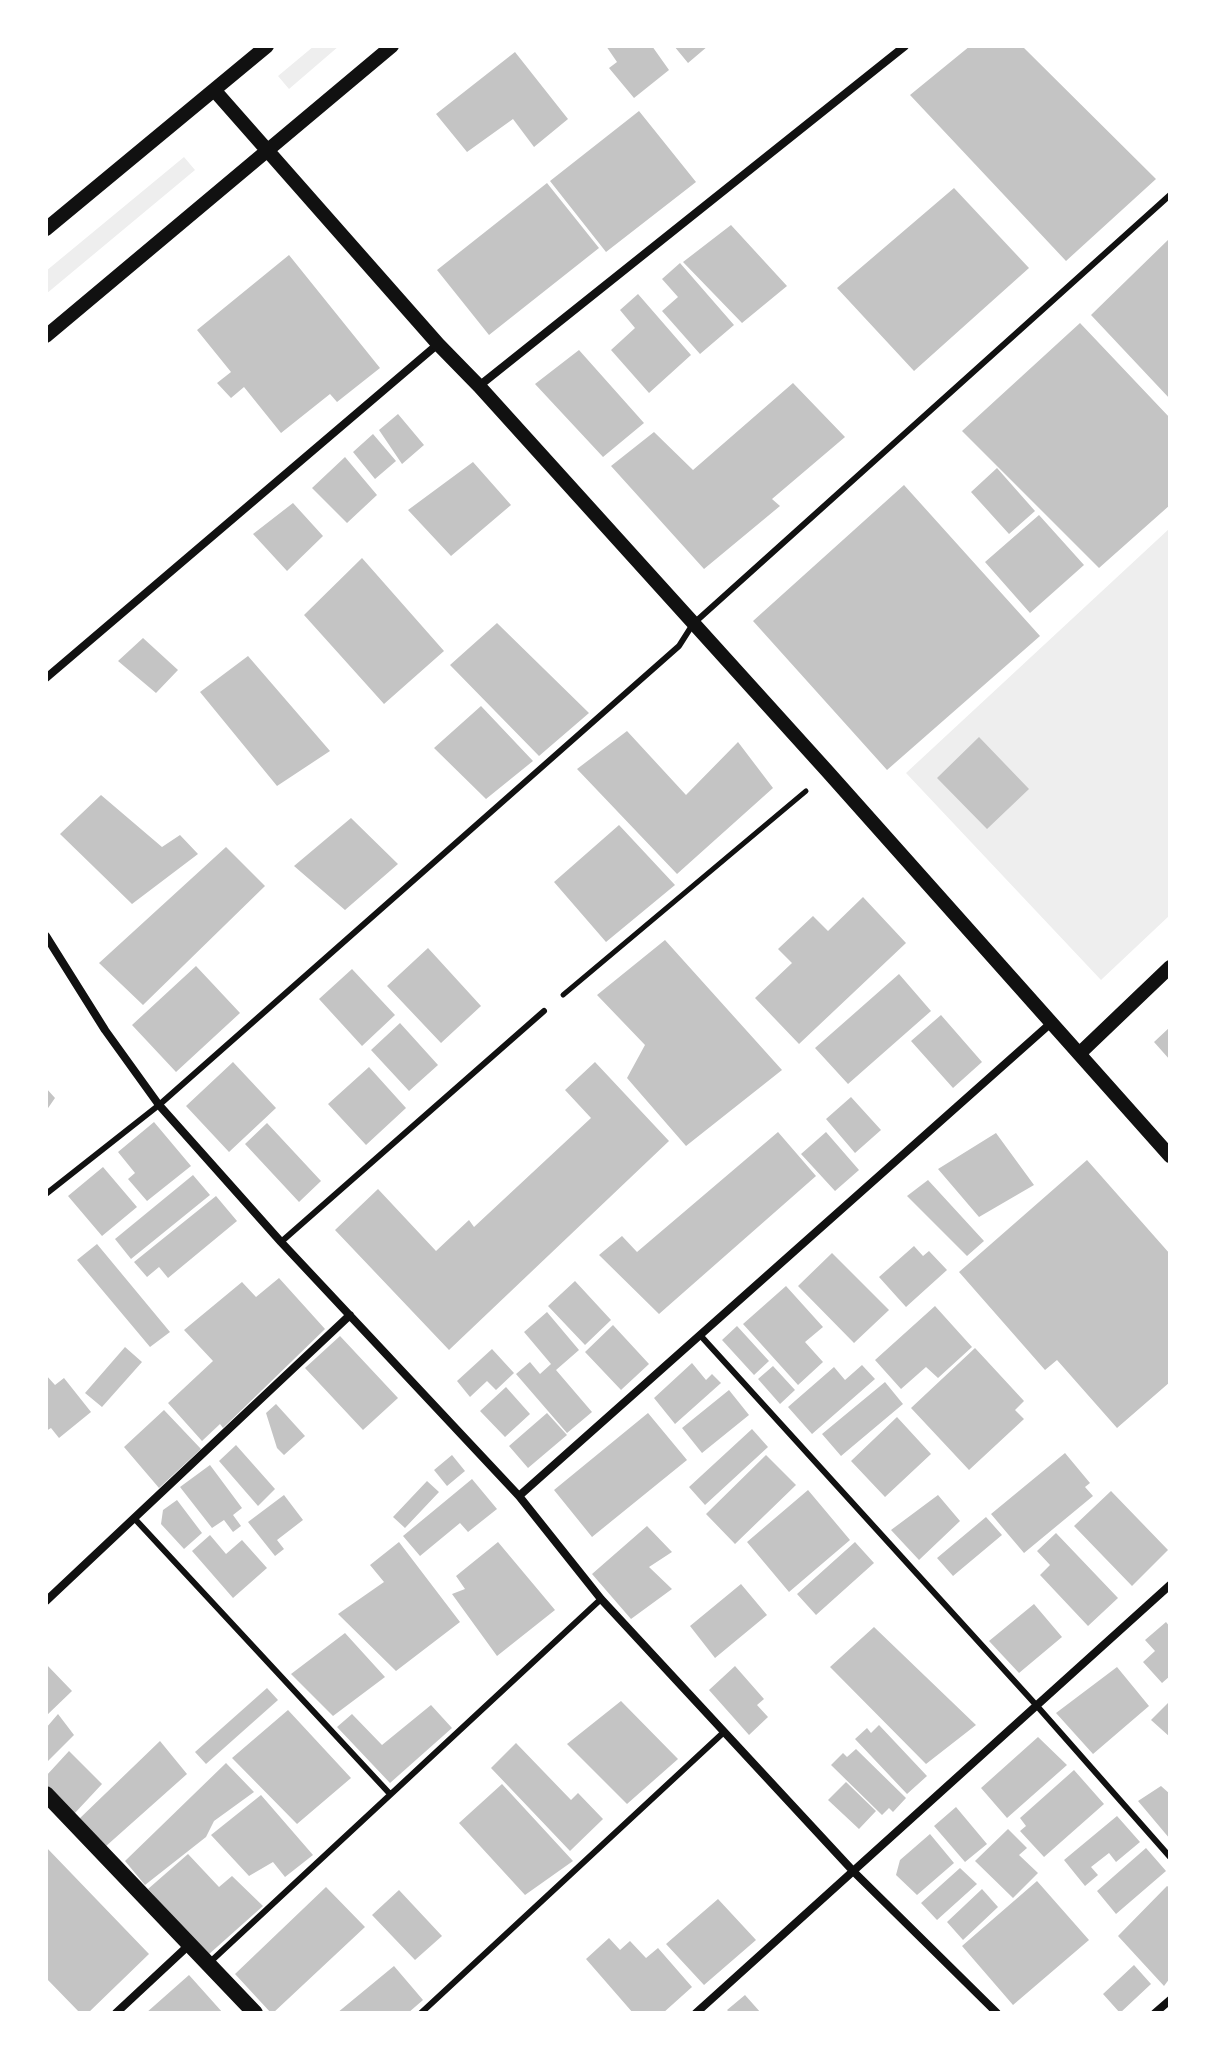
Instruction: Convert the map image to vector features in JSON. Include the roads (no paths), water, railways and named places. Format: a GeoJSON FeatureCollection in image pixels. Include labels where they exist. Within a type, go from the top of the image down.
{"type":"FeatureCollection","features":[{"type":"Feature","properties":{"kind":"main road"},"geometry":{"type":"LineString","coordinates":[[46,1794],[255,2013]]}},
{"type":"Feature","properties":{"kind":"street"},"geometry":{"type":"LineString","coordinates":[[46,229],[267,46]]}},
{"type":"Feature","properties":{"kind":"street"},"geometry":{"type":"LineString","coordinates":[[46,336],[392,46]]}},
{"type":"Feature","properties":{"kind":"street"},"geometry":{"type":"LineString","coordinates":[[479,386],[905,46]]}},
{"type":"Feature","properties":{"kind":"street"},"geometry":{"type":"LineString","coordinates":[[215,91],[438,344],[828,772],[1170,1156]]}},
{"type":"Feature","properties":{"kind":"street"},"geometry":{"type":"LineString","coordinates":[[46,678],[438,344]]}},
{"type":"Feature","properties":{"kind":"street"},"geometry":{"type":"LineString","coordinates":[[46,936],[105,1030],[159,1105],[281,1242],[519,1496],[601,1599],[854,1872],[997,2013]]}},
{"type":"Feature","properties":{"kind":"street"},"geometry":{"type":"LineString","coordinates":[[1079,1054],[1170,967]]}},
{"type":"Feature","properties":{"kind":"street"},"geometry":{"type":"LineString","coordinates":[[519,1496],[1051,1023]]}},
{"type":"Feature","properties":{"kind":"street"},"geometry":{"type":"LineString","coordinates":[[46,1601],[350,1315]]}},
{"type":"Feature","properties":{"kind":"street"},"geometry":{"type":"LineString","coordinates":[[696,2013],[1170,1585]]}},
{"type":"Feature","properties":{"kind":"street"},"geometry":{"type":"LineString","coordinates":[[116,2013],[189,1945]]}},
{"type":"Feature","properties":{"kind":"street"},"geometry":{"type":"LineString","coordinates":[[1155,2013],[1170,2000]]}},
{"type":"Feature","properties":{"kind":"lane"},"geometry":{"type":"LineString","coordinates":[[46,1194],[159,1105],[679,646],[693,624],[1170,195]]}},
{"type":"Feature","properties":{"kind":"lane"},"geometry":{"type":"LineString","coordinates":[[281,1242],[544,1011]]}},
{"type":"Feature","properties":{"kind":"lane"},"geometry":{"type":"LineString","coordinates":[[700,1335],[1170,1857]]}},
{"type":"Feature","properties":{"kind":"lane"},"geometry":{"type":"LineString","coordinates":[[134,1518],[390,1794]]}},
{"type":"Feature","properties":{"kind":"lane"},"geometry":{"type":"LineString","coordinates":[[207,1964],[601,1599]]}},
{"type":"Feature","properties":{"kind":"lane"},"geometry":{"type":"LineString","coordinates":[[421,2013],[724,1732]]}}]}
